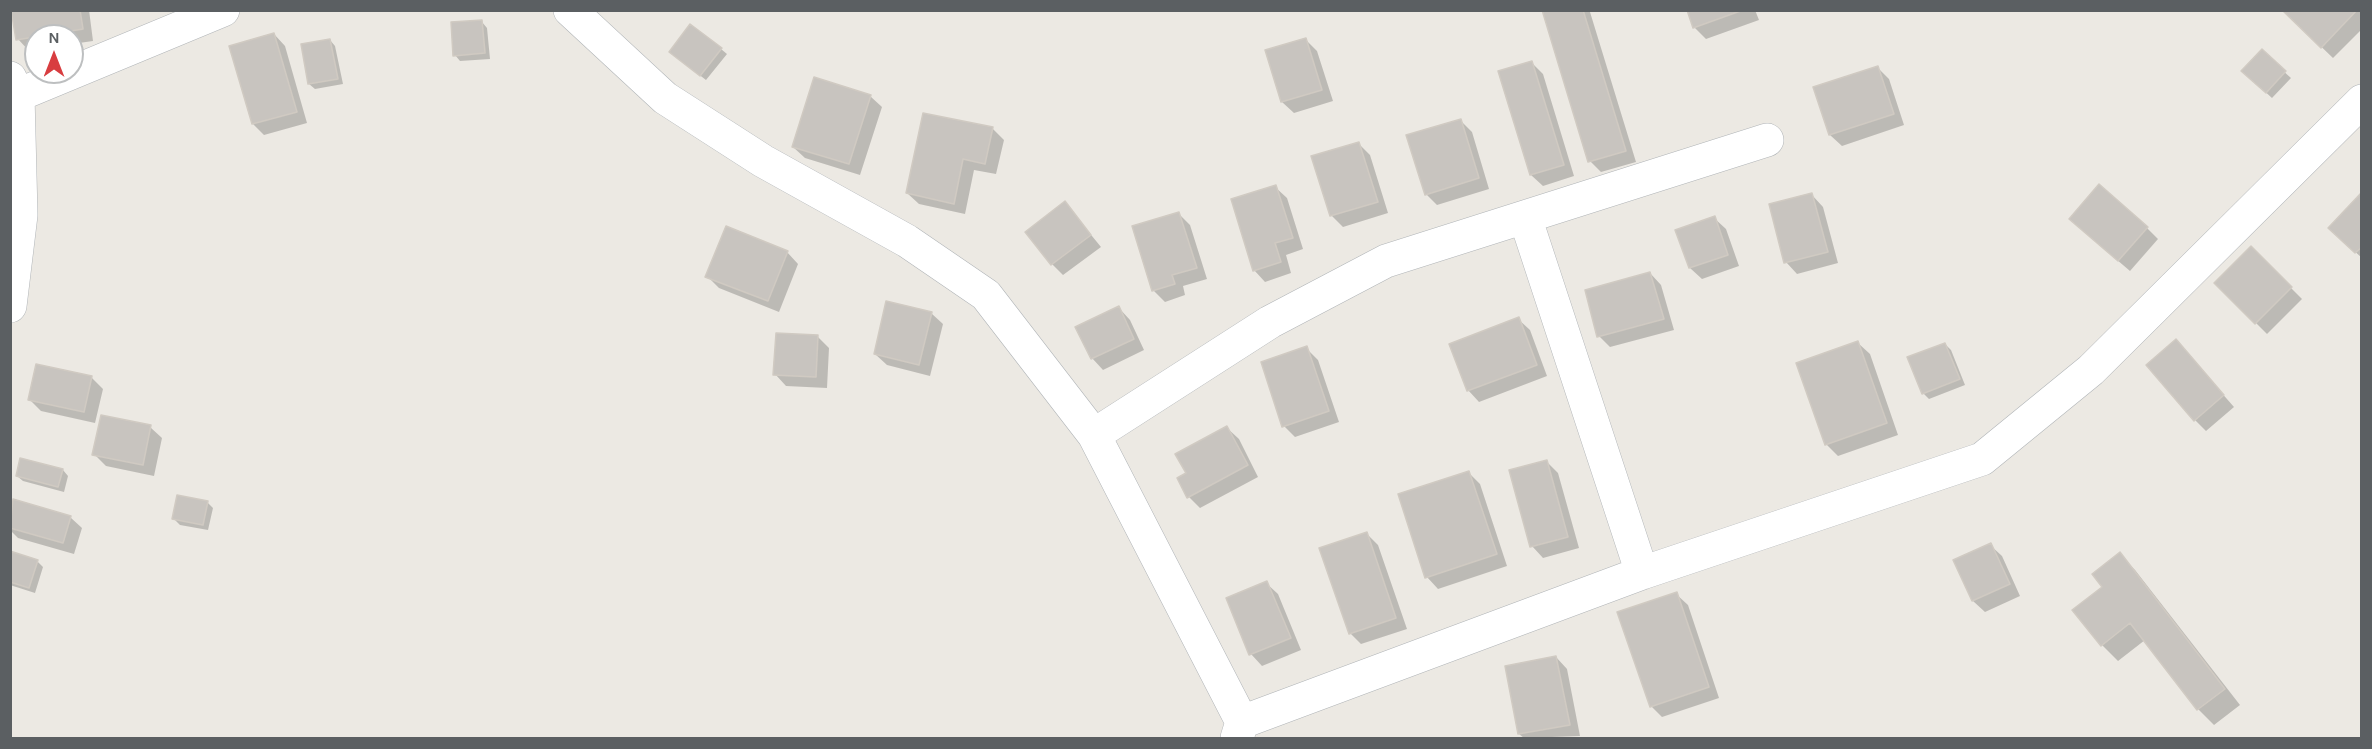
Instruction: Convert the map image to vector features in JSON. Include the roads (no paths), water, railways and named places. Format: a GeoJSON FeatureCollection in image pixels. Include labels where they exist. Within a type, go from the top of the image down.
{"type":"FeatureCollection","features":[{"type":"Feature","properties":{"kind":"street"},"geometry":{"type":"LineString","coordinates":[[10,306],[21,215],[14,87],[223,10]]}},
{"type":"Feature","properties":{"kind":"street"},"geometry":{"type":"LineString","coordinates":[[570,10],[665,98],[763,161],[907,241],[986,296],[1094,435],[1240,730],[1642,573],[1982,459],[2091,370],[2361,101]]}},
{"type":"Feature","properties":{"kind":"street"},"geometry":{"type":"LineString","coordinates":[[1094,435],[1270,322],[1386,261],[1767,140]]}},
{"type":"Feature","properties":{"kind":"street"},"geometry":{"type":"LineString","coordinates":[[1525,217],[1642,573]]}}]}
